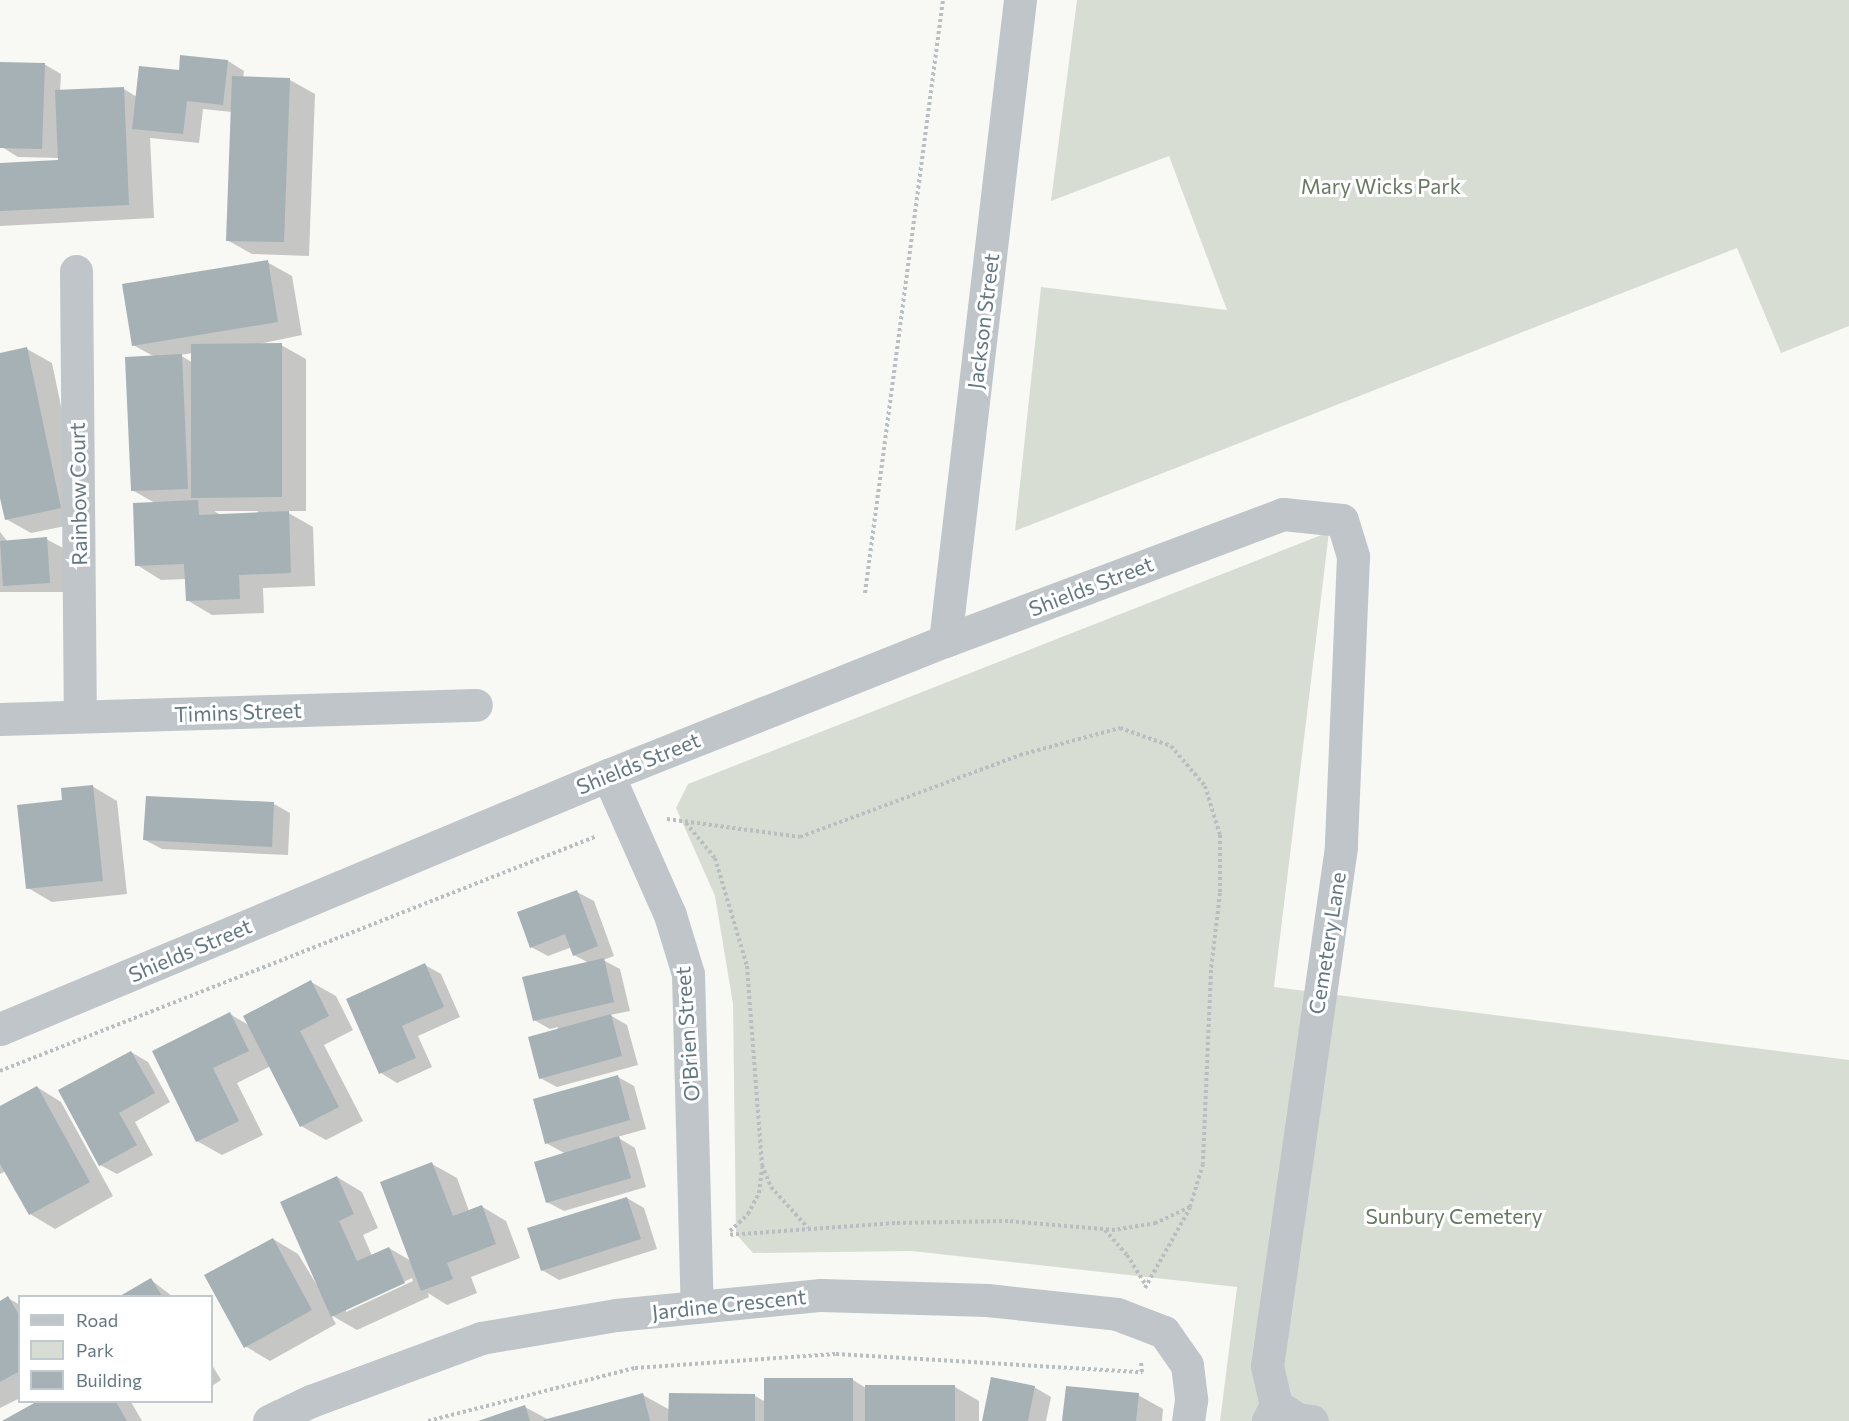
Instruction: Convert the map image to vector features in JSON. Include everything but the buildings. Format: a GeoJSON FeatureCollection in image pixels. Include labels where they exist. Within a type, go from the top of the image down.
{"type":"FeatureCollection","features":[{"type":"Feature","properties":{"kind":"street","name":"Jackson Street"},"geometry":{"type":"LineString","coordinates":[[945,641],[1020,0]]}},
{"type":"Feature","properties":{"kind":"street","name":"Rainbow Court"},"geometry":{"type":"LineString","coordinates":[[76,271],[80,716]]}},
{"type":"Feature","properties":{"kind":"street","name":"Shields Street"},"geometry":{"type":"LineString","coordinates":[[0,1029],[608,775],[945,641],[1283,514]]}},
{"type":"Feature","properties":{"kind":"street","name":"Cemetery Lane"},"geometry":{"type":"LineString","coordinates":[[1272,1413],[1267,1366],[1341,847],[1353,611],[1353,556],[1342,520],[1283,514]]}},
{"type":"Feature","properties":{"kind":"street","name":"Timins Street"},"geometry":{"type":"LineString","coordinates":[[0,718],[476,705]]}},
{"type":"Feature","properties":{"kind":"street","name":"O'Brien Street"},"geometry":{"type":"LineString","coordinates":[[608,775],[670,915],[688,974],[697,1307]]}},
{"type":"Feature","properties":{"kind":"street","name":"Jardine Crescent"},"geometry":{"type":"LineString","coordinates":[[268,1421],[311,1401],[481,1338],[616,1315],[821,1295],[987,1300],[1117,1314],[1164,1332],[1187,1365],[1191,1400],[1188,1421]]}},
{"type":"Feature","properties":{"kind":"street"},"geometry":{"type":"LineString","coordinates":[[1272,1413],[1312,1421]]}},
{"type":"Feature","properties":{"kind":"path"},"geometry":{"type":"LineString","coordinates":[[865,593],[943,0]]}},
{"type":"Feature","properties":{"kind":"path"},"geometry":{"type":"LineString","coordinates":[[0,1071],[629,823],[651,817],[800,837],[1020,755],[1120,728],[1171,746],[1205,786],[1220,835],[1220,893],[1210,970],[1203,1164],[1190,1207],[1146,1286],[1134,1321],[1142,1372],[836,1354],[635,1368],[428,1421]]}},
{"type":"Feature","properties":{"kind":"path"},"geometry":{"type":"LineString","coordinates":[[686,823],[715,858],[747,966],[762,1165],[759,1193],[748,1214],[726,1236],[809,1229],[1008,1221],[1105,1229],[1156,1223],[1190,1207]]}},
{"type":"Feature","properties":{"kind":"path"},"geometry":{"type":"LineString","coordinates":[[762,1165],[771,1187],[809,1229]]}},
{"type":"Feature","properties":{"kind":"path"},"geometry":{"type":"LineString","coordinates":[[1105,1229],[1127,1255],[1146,1286]]}},
{"type":"Feature","properties":{"kind":"green space","name":"Mary Wicks Park"},"geometry":{"type":"Polygon","coordinates":[[[1077,0],[1849,0],[1849,326],[1781,353],[1737,248],[1015,531],[1041,287],[1227,310],[1169,156],[1051,201],[1077,0]]]}},
{"type":"Feature","properties":{"kind":"green space","name":"Sunbury Cemetery"},"geometry":{"type":"Polygon","coordinates":[[[1329,532],[1274,987],[1849,1060],[1849,1421],[1220,1421],[1237,1287],[912,1251],[753,1253],[736,1234],[733,1004],[715,896],[676,808],[688,784],[1329,532]]]}}]}
